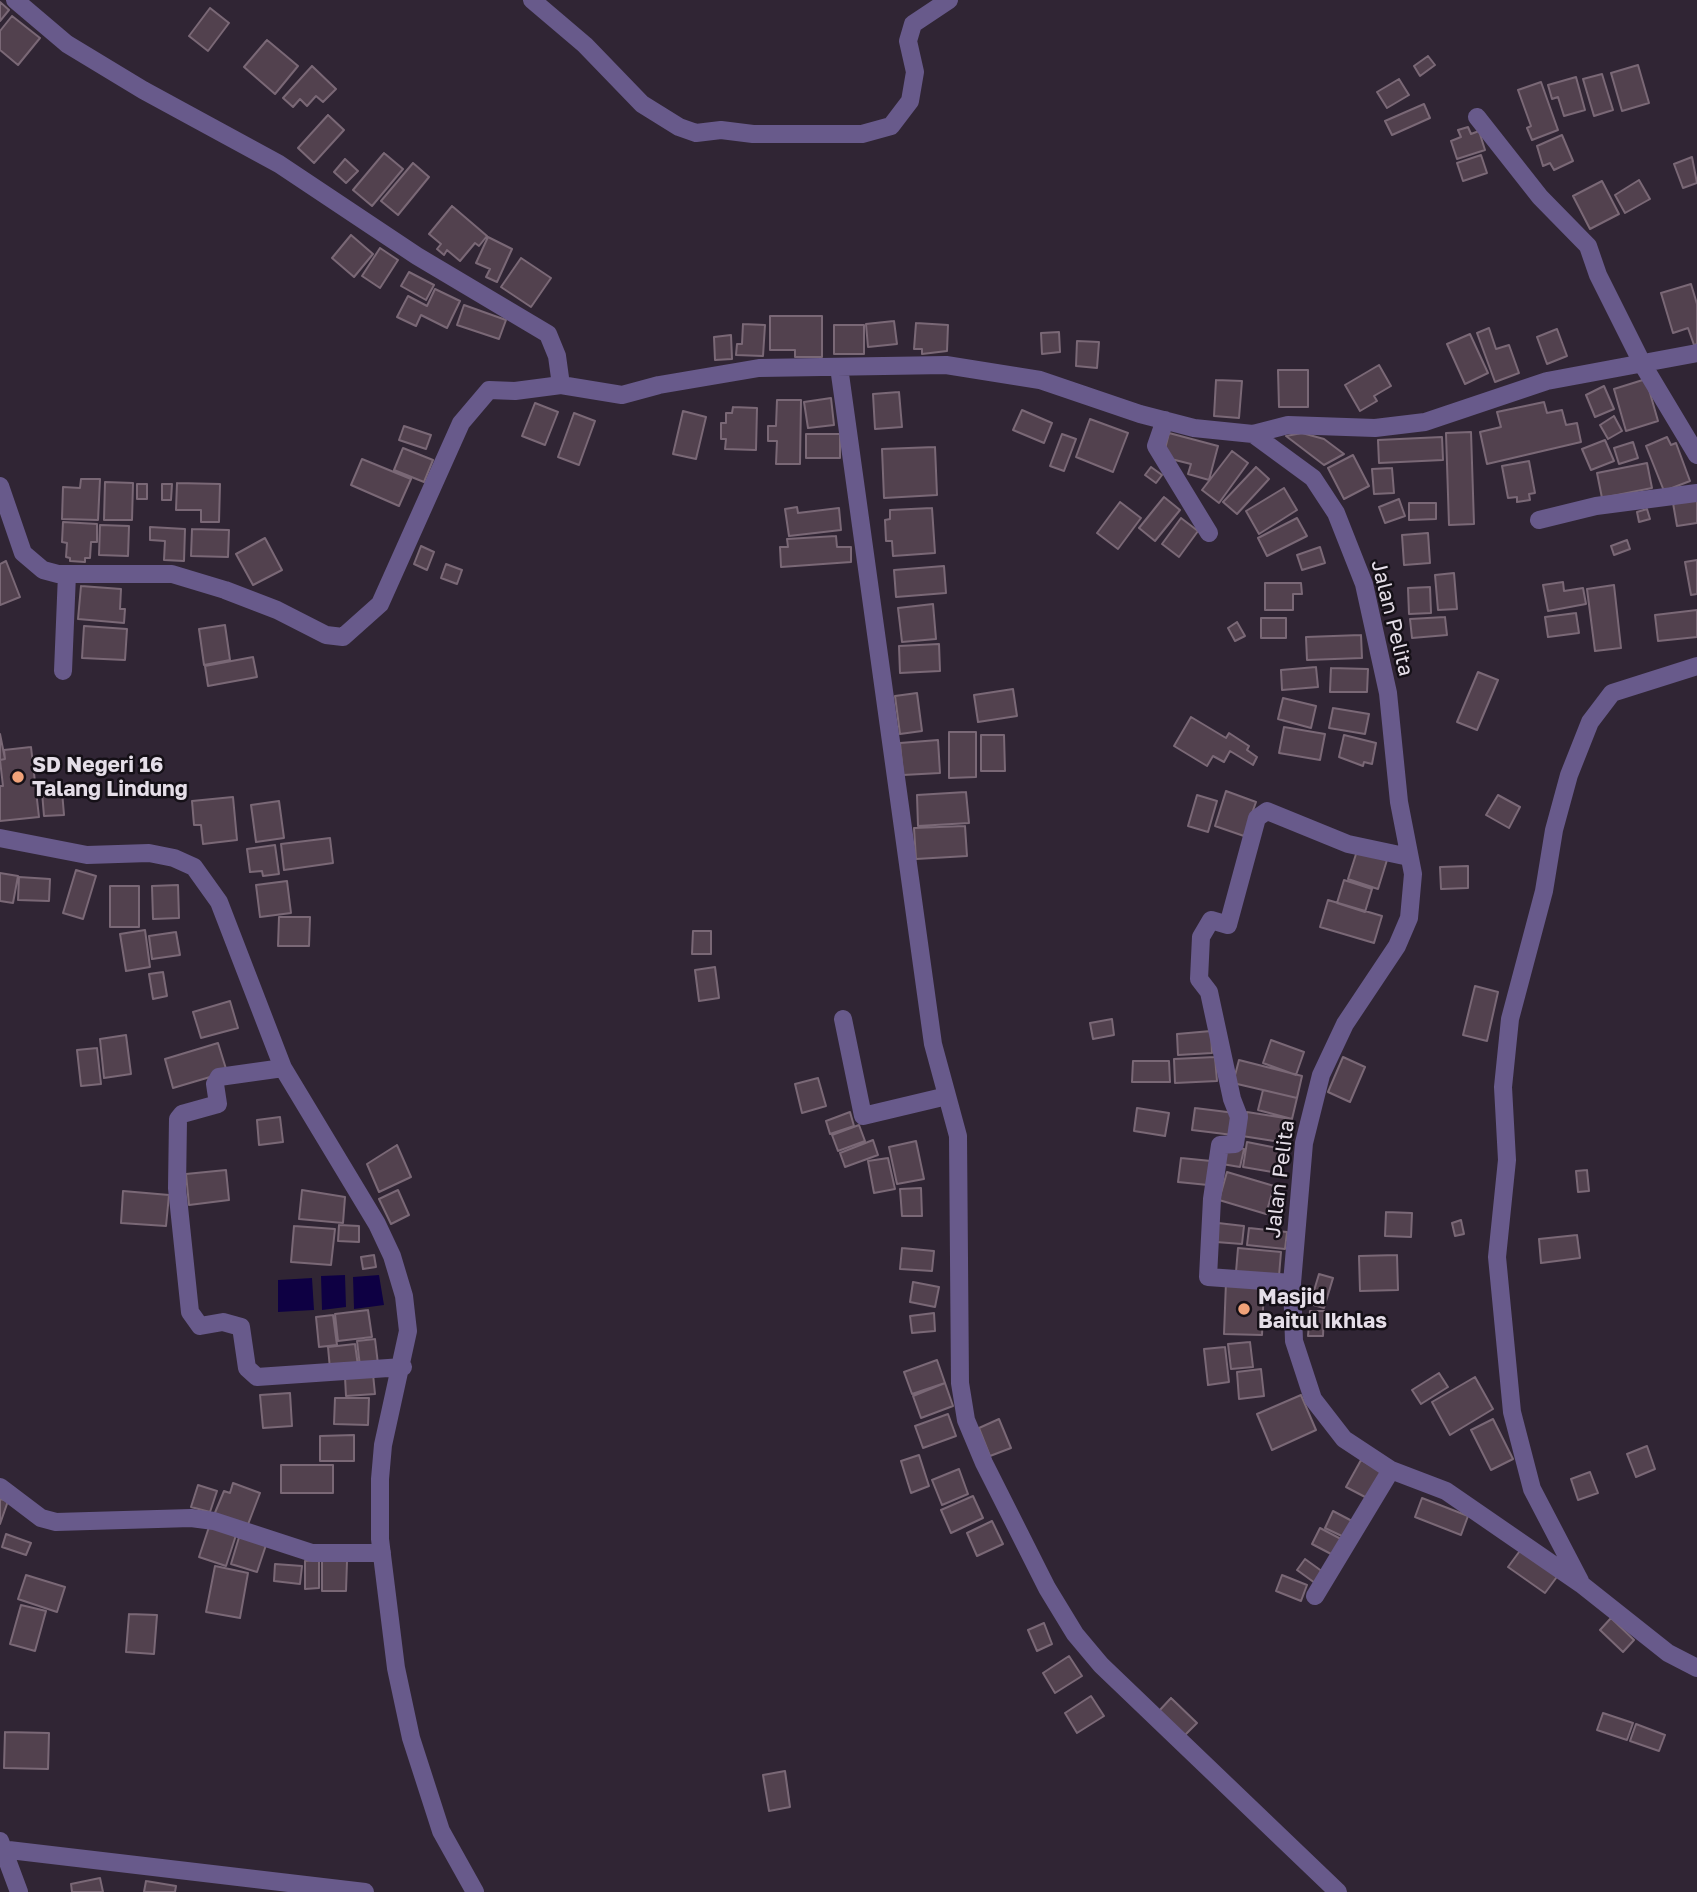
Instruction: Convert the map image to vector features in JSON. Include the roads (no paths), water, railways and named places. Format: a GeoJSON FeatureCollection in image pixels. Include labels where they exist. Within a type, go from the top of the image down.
{"type":"FeatureCollection","features":[{"type":"Feature","properties":{"kind":"street"},"geometry":{"type":"LineString","coordinates":[[15,0],[67,44],[143,90],[278,164],[417,256],[548,334],[557,356],[561,385]]}},
{"type":"Feature","properties":{"kind":"street"},"geometry":{"type":"LineString","coordinates":[[532,0],[585,45],[642,104],[679,127],[696,133],[721,130],[753,134],[862,134],[891,126],[910,101],[915,72],[908,41],[913,24],[949,0]]}},
{"type":"Feature","properties":{"kind":"street"},"geometry":{"type":"LineString","coordinates":[[1477,117],[1540,197],[1587,246],[1598,275],[1643,365],[1697,456]]}},
{"type":"Feature","properties":{"kind":"street"},"geometry":{"type":"LineString","coordinates":[[0,486],[23,553],[43,570],[67,574],[172,574],[251,600],[326,635],[343,637],[380,604],[461,423],[489,390],[515,391],[561,385],[622,395],[659,385],[759,368],[946,365],[1040,380],[1195,428],[1253,434],[1289,425],[1375,428],[1425,422],[1547,381],[1643,365],[1697,352]]}},
{"type":"Feature","properties":{"kind":"street"},"geometry":{"type":"LineString","coordinates":[[839,368],[933,1044],[958,1136],[960,1383],[966,1420],[984,1463],[1047,1588],[1075,1634],[1101,1665],[1338,1892]]}},
{"type":"Feature","properties":{"kind":"street"},"geometry":{"type":"LineString","coordinates":[[1165,420],[1156,446],[1209,533]]}},
{"type":"Feature","properties":{"kind":"street","name":"Jalan Pelita"},"geometry":{"type":"LineString","coordinates":[[1253,434],[1313,478],[1336,513],[1364,584],[1388,693],[1399,802],[1413,874],[1409,918],[1397,946],[1345,1024],[1321,1074],[1304,1143],[1292,1283],[1294,1341],[1313,1399],[1344,1439],[1391,1470],[1446,1491],[1581,1584],[1668,1653],[1697,1668]]}},
{"type":"Feature","properties":{"kind":"street"},"geometry":{"type":"LineString","coordinates":[[1539,520],[1596,506],[1697,493]]}},
{"type":"Feature","properties":{"kind":"street"},"geometry":{"type":"LineString","coordinates":[[63,671],[67,574]]}},
{"type":"Feature","properties":{"kind":"street"},"geometry":{"type":"LineString","coordinates":[[1581,1584],[1532,1489],[1512,1412],[1497,1257],[1507,1160],[1503,1087],[1510,1019],[1544,891],[1554,830],[1569,775],[1590,722],[1612,693],[1697,666]]}},
{"type":"Feature","properties":{"kind":"street"},"geometry":{"type":"LineString","coordinates":[[1292,1283],[1208,1277],[1212,1199],[1220,1145],[1236,1144],[1239,1117],[1232,1100],[1209,992],[1199,979],[1201,937],[1211,920],[1228,925],[1258,818],[1267,811],[1348,844],[1409,857]]}},
{"type":"Feature","properties":{"kind":"street"},"geometry":{"type":"LineString","coordinates":[[0,838],[87,855],[149,853],[174,858],[194,867],[219,902],[283,1068],[377,1224],[392,1256],[404,1296],[408,1331],[403,1367],[383,1445],[380,1479],[382,1552],[396,1668],[411,1738],[442,1831],[475,1892]]}},
{"type":"Feature","properties":{"kind":"street"},"geometry":{"type":"LineString","coordinates":[[843,1019],[863,1115],[947,1096]]}},
{"type":"Feature","properties":{"kind":"street"},"geometry":{"type":"LineString","coordinates":[[283,1068],[219,1077],[215,1084],[218,1104],[183,1114],[178,1119],[177,1188],[190,1312],[200,1326],[223,1322],[242,1327],[247,1368],[257,1377],[269,1379],[403,1367]]}},
{"type":"Feature","properties":{"kind":"street"},"geometry":{"type":"LineString","coordinates":[[1315,1595],[1391,1470]]}},
{"type":"Feature","properties":{"kind":"street"},"geometry":{"type":"LineString","coordinates":[[0,1487],[41,1518],[56,1522],[191,1517],[214,1521],[312,1552],[382,1552]]}},
{"type":"Feature","properties":{"kind":"street"},"geometry":{"type":"LineString","coordinates":[[19,1892],[1,1846],[365,1892]]}},
{"type":"Feature","properties":{"kind":"place","name":"SD Negeri 16 Talang Lindung"},"geometry":{"type":"Point","coordinates":[18,777]}},
{"type":"Feature","properties":{"kind":"place","name":"Masjid Baitul Ikhlas"},"geometry":{"type":"Point","coordinates":[1244,1309]}}]}
